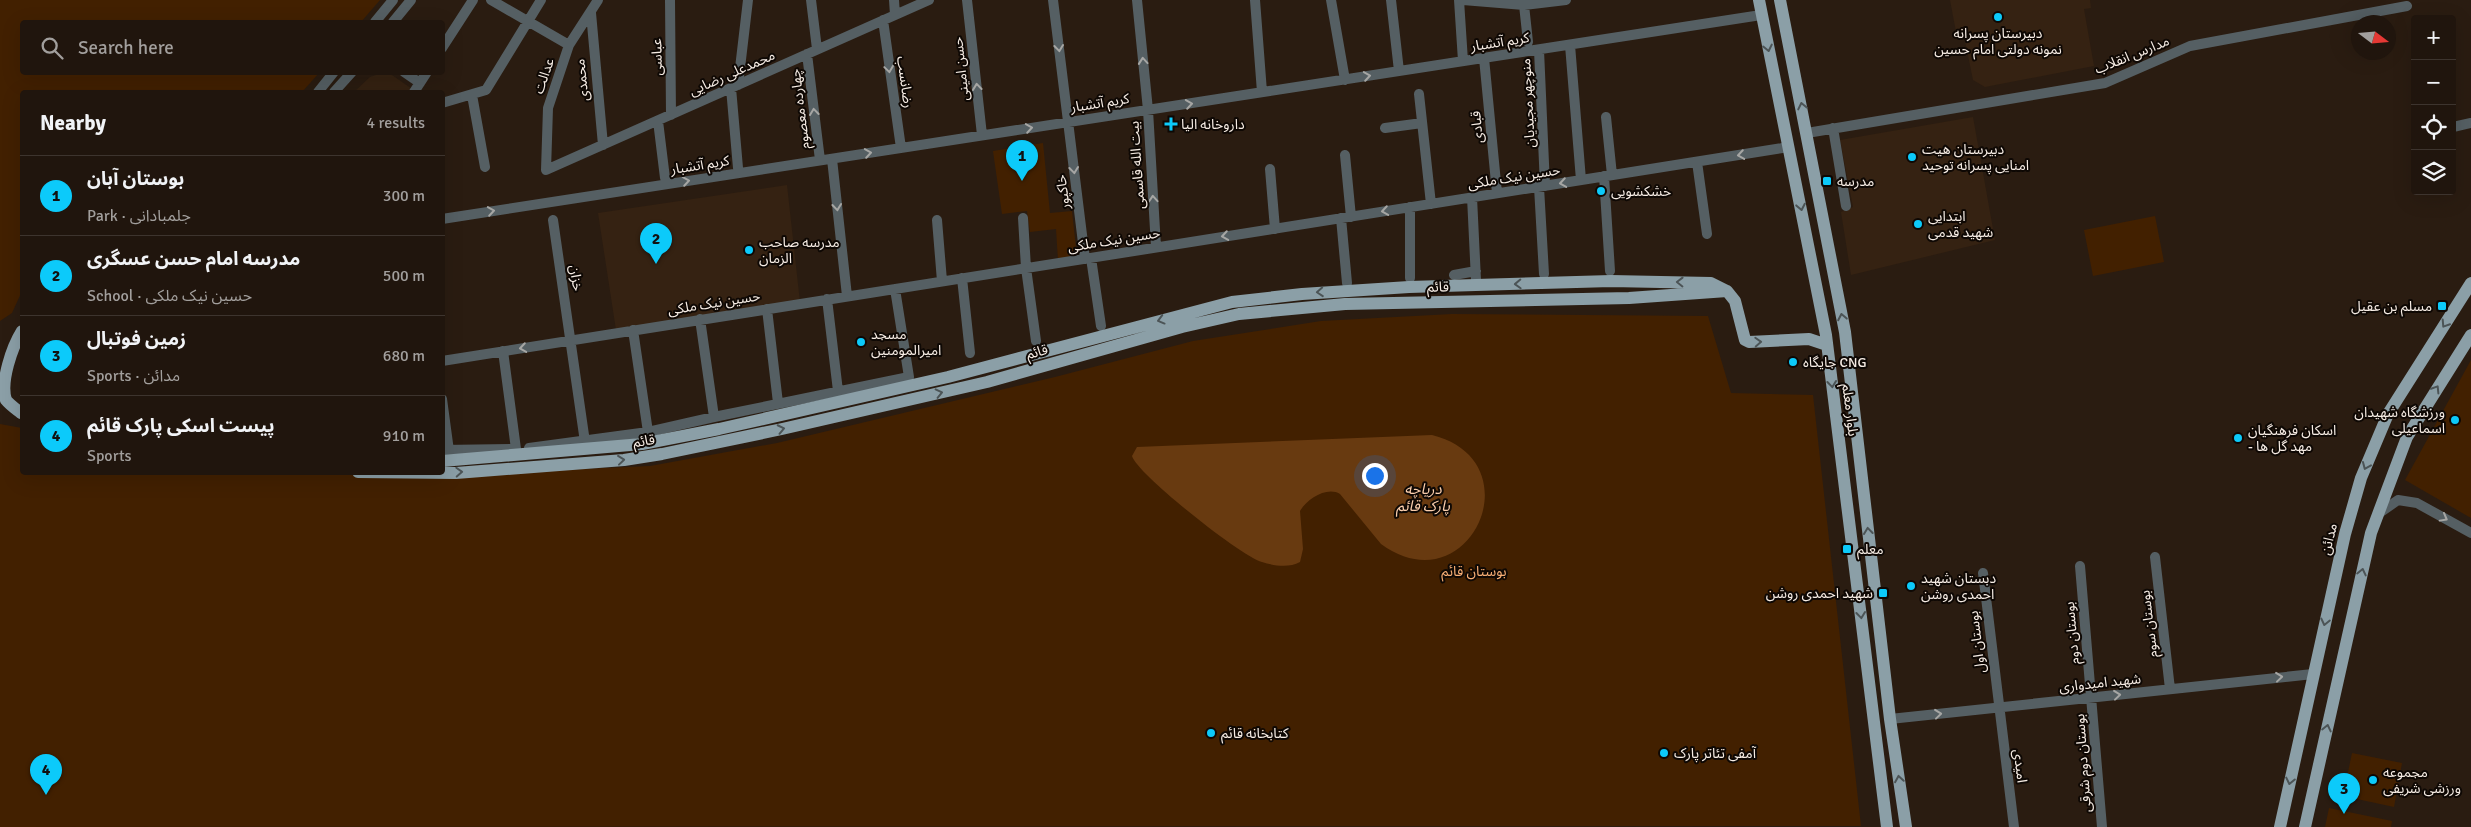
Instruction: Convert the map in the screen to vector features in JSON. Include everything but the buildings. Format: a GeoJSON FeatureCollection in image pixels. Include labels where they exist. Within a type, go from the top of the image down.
{"type":"FeatureCollection","features":[{"type":"Feature","properties":{"kind":"main road","name":"بلوار معلم"},"geometry":{"type":"LineString","coordinates":[[1759,0],[1827,345],[1887,827]]}},
{"type":"Feature","properties":{"kind":"main road","name":"بلوار معلم"},"geometry":{"type":"LineString","coordinates":[[1780,0],[1845,332],[1890,719],[1906,827]]}},
{"type":"Feature","properties":{"kind":"main road","name":"قائم"},"geometry":{"type":"LineString","coordinates":[[445,454],[642,444],[719,430],[948,377],[1232,302],[1347,290],[1611,281],[1712,283],[1727,291]]}},
{"type":"Feature","properties":{"kind":"main road","name":"مدائن"},"geometry":{"type":"LineString","coordinates":[[2280,827],[2345,534],[2361,478],[2388,414],[2471,283]]}},
{"type":"Feature","properties":{"kind":"main road"},"geometry":{"type":"LineString","coordinates":[[1727,291],[1735,301],[1746,340],[1749,342],[1809,339],[1827,345]]}},
{"type":"Feature","properties":{"kind":"main road","name":"قائم"},"geometry":{"type":"LineString","coordinates":[[445,473],[615,460],[662,454],[791,427],[987,382],[1182,327],[1239,314],[1345,304],[1629,298],[1727,291]]}},
{"type":"Feature","properties":{"kind":"main road"},"geometry":{"type":"LineString","coordinates":[[2305,827],[2362,570],[2378,514],[2407,438],[2471,335]]}},
{"type":"Feature","properties":{"kind":"main road"},"geometry":{"type":"LineString","coordinates":[[0,356],[19,336]]}},
{"type":"Feature","properties":{"kind":"main road"},"geometry":{"type":"LineString","coordinates":[[19,336],[3,369],[1,388],[5,400],[20,411]]}},
{"type":"Feature","properties":{"kind":"main road"},"geometry":{"type":"LineString","coordinates":[[0,408],[20,413]]}},
{"type":"Feature","properties":{"kind":"street"},"geometry":{"type":"LineString","coordinates":[[377,20],[393,0]]}},
{"type":"Feature","properties":{"kind":"street"},"geometry":{"type":"LineString","coordinates":[[395,20],[411,0]]}},
{"type":"Feature","properties":{"kind":"street"},"geometry":{"type":"LineString","coordinates":[[445,43],[473,0]]}},
{"type":"Feature","properties":{"kind":"street"},"geometry":{"type":"LineString","coordinates":[[491,0],[569,46]]}},
{"type":"Feature","properties":{"kind":"street"},"geometry":{"type":"LineString","coordinates":[[445,102],[486,90],[541,0]]}},
{"type":"Feature","properties":{"kind":"street","name":"عدالت"},"geometry":{"type":"LineString","coordinates":[[546,170],[548,108],[569,46],[598,0]]}},
{"type":"Feature","properties":{"kind":"street","name":"عباسی"},"geometry":{"type":"LineString","coordinates":[[670,0],[671,115]]}},
{"type":"Feature","properties":{"kind":"street"},"geometry":{"type":"LineString","coordinates":[[738,168],[735,86],[746,0]]}},
{"type":"Feature","properties":{"kind":"street"},"geometry":{"type":"LineString","coordinates":[[811,0],[818,50]]}},
{"type":"Feature","properties":{"kind":"street"},"geometry":{"type":"LineString","coordinates":[[894,0],[896,15]]}},
{"type":"Feature","properties":{"kind":"street","name":"محمدعلی رضایی"},"geometry":{"type":"LineString","coordinates":[[546,170],[929,0]]}},
{"type":"Feature","properties":{"kind":"street","name":"حسن امینی"},"geometry":{"type":"LineString","coordinates":[[967,0],[982,135]]}},
{"type":"Feature","properties":{"kind":"street","name":"خاکپور"},"geometry":{"type":"LineString","coordinates":[[1053,0],[1068,122],[1088,258],[1101,326]]}},
{"type":"Feature","properties":{"kind":"street","name":"بیت الله قاسمی"},"geometry":{"type":"LineString","coordinates":[[1137,0],[1148,110],[1156,247]]}},
{"type":"Feature","properties":{"kind":"street"},"geometry":{"type":"LineString","coordinates":[[1255,0],[1262,92]]}},
{"type":"Feature","properties":{"kind":"street"},"geometry":{"type":"LineString","coordinates":[[1331,0],[1345,80]]}},
{"type":"Feature","properties":{"kind":"street"},"geometry":{"type":"LineString","coordinates":[[1392,0],[1399,71]]}},
{"type":"Feature","properties":{"kind":"street"},"geometry":{"type":"LineString","coordinates":[[1459,0],[1463,61]]}},
{"type":"Feature","properties":{"kind":"street"},"geometry":{"type":"LineString","coordinates":[[1463,0],[1523,2],[1566,0]]}},
{"type":"Feature","properties":{"kind":"street"},"geometry":{"type":"LineString","coordinates":[[1523,2],[1528,42]]}},
{"type":"Feature","properties":{"kind":"street","name":"مدارس انقلاب"},"geometry":{"type":"LineString","coordinates":[[1807,132],[2106,83],[2190,46],[2407,6]]}},
{"type":"Feature","properties":{"kind":"street","name":"محمدی"},"geometry":{"type":"LineString","coordinates":[[590,12],[603,145]]}},
{"type":"Feature","properties":{"kind":"street","name":"کریم آتشبار"},"geometry":{"type":"LineString","coordinates":[[445,218],[1761,15]]}},
{"type":"Feature","properties":{"kind":"street","name":"رضانسب"},"geometry":{"type":"LineString","coordinates":[[883,20],[900,148]]}},
{"type":"Feature","properties":{"kind":"street"},"geometry":{"type":"LineString","coordinates":[[1570,45],[1581,180]]}},
{"type":"Feature","properties":{"kind":"street","name":"منوچهر مجیدیان"},"geometry":{"type":"LineString","coordinates":[[1539,50],[1544,274]]}},
{"type":"Feature","properties":{"kind":"street","name":"چهارده معصوم"},"geometry":{"type":"LineString","coordinates":[[807,54],[820,160]]}},
{"type":"Feature","properties":{"kind":"street","name":"قبادی"},"geometry":{"type":"LineString","coordinates":[[1484,58],[1497,193]]}},
{"type":"Feature","properties":{"kind":"street"},"geometry":{"type":"LineString","coordinates":[[320,90],[332,75]]}},
{"type":"Feature","properties":{"kind":"street"},"geometry":{"type":"LineString","coordinates":[[336,90],[349,75]]}},
{"type":"Feature","properties":{"kind":"street"},"geometry":{"type":"LineString","coordinates":[[408,75],[420,83]]}},
{"type":"Feature","properties":{"kind":"street"},"geometry":{"type":"LineString","coordinates":[[415,90],[425,75]]}},
{"type":"Feature","properties":{"kind":"street"},"geometry":{"type":"LineString","coordinates":[[1419,94],[1431,204]]}},
{"type":"Feature","properties":{"kind":"street"},"geometry":{"type":"LineString","coordinates":[[472,95],[485,167]]}},
{"type":"Feature","properties":{"kind":"street"},"geometry":{"type":"LineString","coordinates":[[1606,117],[1610,271]]}},
{"type":"Feature","properties":{"kind":"street"},"geometry":{"type":"LineString","coordinates":[[658,121],[665,178]]}},
{"type":"Feature","properties":{"kind":"street"},"geometry":{"type":"LineString","coordinates":[[1385,128],[1422,123]]}},
{"type":"Feature","properties":{"kind":"street"},"geometry":{"type":"LineString","coordinates":[[2456,126],[2471,123]]}},
{"type":"Feature","properties":{"kind":"street"},"geometry":{"type":"LineString","coordinates":[[1832,128],[1846,206]]}},
{"type":"Feature","properties":{"kind":"street","name":"حسین نیک ملکی"},"geometry":{"type":"LineString","coordinates":[[445,361],[1789,147]]}},
{"type":"Feature","properties":{"kind":"street"},"geometry":{"type":"LineString","coordinates":[[1345,155],[1347,283]]}},
{"type":"Feature","properties":{"kind":"street"},"geometry":{"type":"LineString","coordinates":[[832,158],[847,296]]}},
{"type":"Feature","properties":{"kind":"street"},"geometry":{"type":"LineString","coordinates":[[1697,162],[1707,234]]}},
{"type":"Feature","properties":{"kind":"street"},"geometry":{"type":"LineString","coordinates":[[1270,169],[1275,228]]}},
{"type":"Feature","properties":{"kind":"street"},"geometry":{"type":"LineString","coordinates":[[1454,276],[1476,276],[1472,197]]}},
{"type":"Feature","properties":{"kind":"street"},"geometry":{"type":"LineString","coordinates":[[1410,207],[1410,278]]}},
{"type":"Feature","properties":{"kind":"street"},"geometry":{"type":"LineString","coordinates":[[1023,218],[1026,268],[1036,341]]}},
{"type":"Feature","properties":{"kind":"street","name":"خزان"},"geometry":{"type":"LineString","coordinates":[[553,220],[585,442]]}},
{"type":"Feature","properties":{"kind":"street"},"geometry":{"type":"LineString","coordinates":[[936,220],[942,281]]}},
{"type":"Feature","properties":{"kind":"street"},"geometry":{"type":"LineString","coordinates":[[962,278],[970,353]]}},
{"type":"Feature","properties":{"kind":"street"},"geometry":{"type":"LineString","coordinates":[[445,454],[585,442],[648,432],[778,403],[909,377],[895,289]]}},
{"type":"Feature","properties":{"kind":"street"},"geometry":{"type":"LineString","coordinates":[[828,299],[838,391]]}},
{"type":"Feature","properties":{"kind":"street"},"geometry":{"type":"LineString","coordinates":[[767,309],[778,403]]}},
{"type":"Feature","properties":{"kind":"street"},"geometry":{"type":"LineString","coordinates":[[700,319],[714,417]]}},
{"type":"Feature","properties":{"kind":"street"},"geometry":{"type":"LineString","coordinates":[[634,330],[648,432]]}},
{"type":"Feature","properties":{"kind":"street"},"geometry":{"type":"LineString","coordinates":[[503,351],[516,449]]}},
{"type":"Feature","properties":{"kind":"street"},"geometry":{"type":"LineString","coordinates":[[2378,514],[2398,500],[2417,503],[2471,534]]}},
{"type":"Feature","properties":{"kind":"street","name":"بوستان سوم"},"geometry":{"type":"LineString","coordinates":[[2155,556],[2170,689]]}},
{"type":"Feature","properties":{"kind":"street","name":"بوستان دوم"},"geometry":{"type":"LineString","coordinates":[[2080,566],[2092,698]]}},
{"type":"Feature","properties":{"kind":"street","name":"بوستان اول"},"geometry":{"type":"LineString","coordinates":[[1983,573],[1998,708]]}},
{"type":"Feature","properties":{"kind":"street","name":"شهيد امیدواری"},"geometry":{"type":"LineString","coordinates":[[1890,719],[2313,674]]}},
{"type":"Feature","properties":{"kind":"street","name":"بوستان دوم شرقی"},"geometry":{"type":"LineString","coordinates":[[2092,698],[2102,827]]}},
{"type":"Feature","properties":{"kind":"street","name":"امیدی"},"geometry":{"type":"LineString","coordinates":[[1998,708],[2014,827]]}},
{"type":"Feature","properties":{"kind":"shaded area"},"geometry":{"type":"Polygon","coordinates":[[[1950,0],[2090,0],[2091,8],[2084,9],[2094,66],[1985,87],[1973,80],[1963,31],[1956,32],[1950,0]]]}},
{"type":"Feature","properties":{"kind":"shaded area"},"geometry":{"type":"Polygon","coordinates":[[[392,75],[414,90],[356,90],[370,77],[392,75]]]}},
{"type":"Feature","properties":{"kind":"shaded area"},"geometry":{"type":"Polygon","coordinates":[[[1973,117],[1995,240],[1851,275],[1841,212],[1853,207],[1840,140],[1973,117]]]}},
{"type":"Feature","properties":{"kind":"shaded area"},"geometry":{"type":"Polygon","coordinates":[[[787,185],[800,302],[616,330],[598,213],[787,185]]]}},
{"type":"Feature","properties":{"kind":"green space"},"geometry":{"type":"Polygon","coordinates":[[[0,0],[380,0],[363,20],[20,20],[20,75],[317,75],[304,90],[20,90],[20,295],[12,313],[0,321],[0,0]]]}},
{"type":"Feature","properties":{"kind":"green space"},"geometry":{"type":"Polygon","coordinates":[[[1043,143],[1050,213],[1072,211],[1077,257],[1058,260],[1056,229],[1030,232],[1027,211],[1002,214],[993,151],[1043,143]]]}},
{"type":"Feature","properties":{"kind":"green space"},"geometry":{"type":"Polygon","coordinates":[[[2155,216],[2164,262],[2093,276],[2084,230],[2155,216]]]}},
{"type":"Feature","properties":{"kind":"green space","name":"بوستان قائم"},"geometry":{"type":"Polygon","coordinates":[[[1452,314],[1708,316],[1731,393],[1813,395],[1861,826],[0,827],[0,424],[20,428],[20,475],[352,475],[373,478],[650,466],[777,443],[1055,377],[1193,341],[1321,321],[1452,314]]]}},
{"type":"Feature","properties":{"kind":"green space","name":"ورزشگاه شهیدان اسماعیلی"},"geometry":{"type":"Polygon","coordinates":[[[2471,360],[2471,518],[2405,480],[2471,360]]]}},
{"type":"Feature","properties":{"kind":"green space","name":"مجموعه ورزشی شریفی"},"geometry":{"type":"Polygon","coordinates":[[[2352,753],[2402,763],[2394,807],[2343,796],[2352,753]]]}},
{"type":"Feature","properties":{"kind":"green space"},"geometry":{"type":"Polygon","coordinates":[[[2329,808],[2392,821],[2391,827],[2325,827],[2329,808]]]}},
{"type":"Feature","properties":{"kind":"water","name":"دریاچه پارک قائم"},"geometry":{"type":"Polygon","coordinates":[[[1432,435],[1463,450],[1480,472],[1485,498],[1478,523],[1463,544],[1441,558],[1413,559],[1381,544],[1340,494],[1329,492],[1312,498],[1300,511],[1303,549],[1300,562],[1282,566],[1262,562],[1234,546],[1191,514],[1138,466],[1132,456],[1137,447],[1432,435]]]}},
{"type":"Feature","properties":{"kind":"place","name":"دبیرستان پسرانه نمونه دولتی امام حسین"},"geometry":{"type":"Point","coordinates":[1998,17]}},
{"type":"Feature","properties":{"kind":"place","name":"داروخانه الیا"},"geometry":{"type":"Point","coordinates":[1171,124]}},
{"type":"Feature","properties":{"kind":"place","name":"دبیرستان هیت امنایی پسرانه توحید"},"geometry":{"type":"Point","coordinates":[1912,157]}},
{"type":"Feature","properties":{"kind":"place","name":"بوستان آبان"},"geometry":{"type":"Point","coordinates":[1022,181]}},
{"type":"Feature","properties":{"kind":"place","name":"مدرسه"},"geometry":{"type":"Point","coordinates":[1827,181]}},
{"type":"Feature","properties":{"kind":"place","name":"خشکشویی"},"geometry":{"type":"Point","coordinates":[1601,191]}},
{"type":"Feature","properties":{"kind":"place","name":"ابتدایی شهید قدمی"},"geometry":{"type":"Point","coordinates":[1918,224]}},
{"type":"Feature","properties":{"kind":"place","name":"مدرسه صاحب الزمان"},"geometry":{"type":"Point","coordinates":[749,250]}},
{"type":"Feature","properties":{"kind":"place","name":"مدرسه امام حسن عسگری"},"geometry":{"type":"Point","coordinates":[656,264]}},
{"type":"Feature","properties":{"kind":"place","name":"مسلم بن عقیل"},"geometry":{"type":"Point","coordinates":[2442,306]}},
{"type":"Feature","properties":{"kind":"place","name":"مسجد امیرالمومنین"},"geometry":{"type":"Point","coordinates":[861,342]}},
{"type":"Feature","properties":{"kind":"place","name":"جایگاه CNG"},"geometry":{"type":"Point","coordinates":[1793,362]}},
{"type":"Feature","properties":{"kind":"place","name":"ورزشگاه شهیدان اسماعیلی"},"geometry":{"type":"Point","coordinates":[2455,420]}},
{"type":"Feature","properties":{"kind":"place","name":"اسکان فرهنگیان - مهد گل ها"},"geometry":{"type":"Point","coordinates":[2238,438]}},
{"type":"Feature","properties":{"kind":"place","name":"معلم"},"geometry":{"type":"Point","coordinates":[1847,549]}},
{"type":"Feature","properties":{"kind":"place","name":"دبستان شهید احمدی روشن"},"geometry":{"type":"Point","coordinates":[1911,586]}},
{"type":"Feature","properties":{"kind":"place","name":"شهید احمدی روشن"},"geometry":{"type":"Point","coordinates":[1883,593]}},
{"type":"Feature","properties":{"kind":"place","name":"کتابخانه قائم"},"geometry":{"type":"Point","coordinates":[1211,733]}},
{"type":"Feature","properties":{"kind":"place","name":"آمفی تئاتر پارک"},"geometry":{"type":"Point","coordinates":[1664,753]}},
{"type":"Feature","properties":{"kind":"place","name":"مجموعه ورزشی شریفی"},"geometry":{"type":"Point","coordinates":[2373,780]}},
{"type":"Feature","properties":{"kind":"place","name":"پیست اسکی پارک قائم"},"geometry":{"type":"Point","coordinates":[46,795]}},
{"type":"Feature","properties":{"kind":"place","name":"زمین فوتبال"},"geometry":{"type":"Point","coordinates":[2344,814]}}]}
